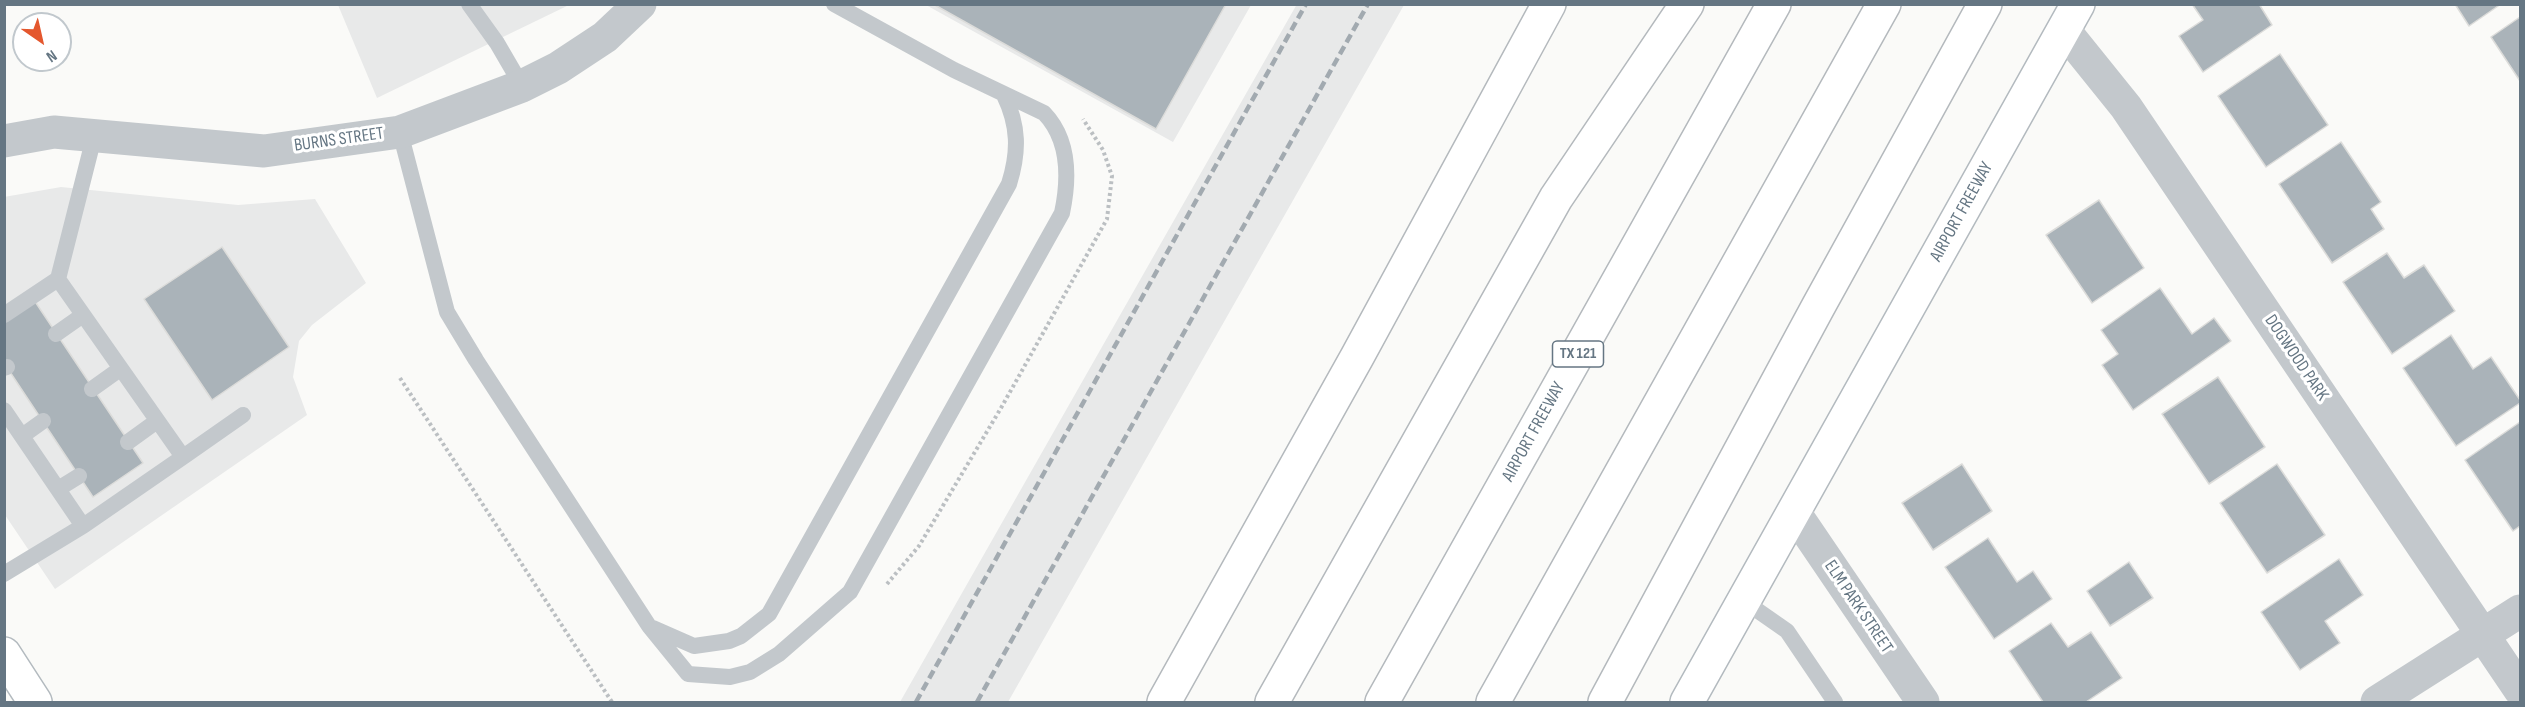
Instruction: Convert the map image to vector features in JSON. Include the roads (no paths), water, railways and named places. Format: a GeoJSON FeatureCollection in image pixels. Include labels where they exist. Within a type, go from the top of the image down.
{"type":"FeatureCollection","features":[{"type":"Feature","properties":{"kind":"main road"},"geometry":{"type":"LineString","coordinates":[[1164,702],[1357,357],[1549,4]]}},
{"type":"Feature","properties":{"kind":"main road"},"geometry":{"type":"LineString","coordinates":[[1272,702],[1556,198],[1687,4]]}},
{"type":"Feature","properties":{"kind":"main road","name":"AIRPORT FREEWAY"},"geometry":{"type":"LineString","coordinates":[[1382,702],[1774,4]]}},
{"type":"Feature","properties":{"kind":"main road"},"geometry":{"type":"LineString","coordinates":[[1493,702],[1884,4]]}},
{"type":"Feature","properties":{"kind":"main road"},"geometry":{"type":"LineString","coordinates":[[1605,702],[1985,4]]}},
{"type":"Feature","properties":{"kind":"main road","name":"AIRPORT FREEWAY"},"geometry":{"type":"LineString","coordinates":[[1687,702],[2071,17]]}},
{"type":"Feature","properties":{"kind":"main road"},"geometry":{"type":"LineString","coordinates":[[4,654],[25,699]]}},
{"type":"Feature","properties":{"kind":"street","name":"BURNS STREET"},"geometry":{"type":"LineString","coordinates":[[4,141],[54,132],[264,151],[400,132],[522,86],[558,68],[605,37],[640,4]]}},
{"type":"Feature","properties":{"kind":"street","name":"DOGWOOD PARK"},"geometry":{"type":"LineString","coordinates":[[2071,17],[2126,106],[2520,690]]}},
{"type":"Feature","properties":{"kind":"street","name":"ELM PARK STREET"},"geometry":{"type":"LineString","coordinates":[[1794,512],[1923,702]]}},
{"type":"Feature","properties":{"kind":"street"},"geometry":{"type":"LineString","coordinates":[[2377,702],[2520,611]]}},
{"type":"Feature","properties":{"kind":"lane"},"geometry":{"type":"LineString","coordinates":[[469,4],[497,43],[522,86]]}},
{"type":"Feature","properties":{"kind":"lane"},"geometry":{"type":"LineString","coordinates":[[400,132],[447,312],[482,370],[649,626],[688,674],[730,677],[750,672],[779,654],[850,592],[1062,213],[1067,188],[1065,158],[1053,122],[1044,113],[954,70],[834,4]]}},
{"type":"Feature","properties":{"kind":"lane"},"geometry":{"type":"LineString","coordinates":[[649,626],[694,646],[729,641],[741,636],[769,614],[1009,184],[1016,164],[1017,142],[1016,126],[1004,95]]}},
{"type":"Feature","properties":{"kind":"lane"},"geometry":{"type":"LineString","coordinates":[[4,315],[58,279],[94,137]]}},
{"type":"Feature","properties":{"kind":"lane"},"geometry":{"type":"LineString","coordinates":[[58,279],[183,457]]}},
{"type":"Feature","properties":{"kind":"lane"},"geometry":{"type":"LineString","coordinates":[[56,334],[83,315]]}},
{"type":"Feature","properties":{"kind":"lane"},"geometry":{"type":"LineString","coordinates":[[92,388],[120,369]]}},
{"type":"Feature","properties":{"kind":"lane"},"geometry":{"type":"LineString","coordinates":[[4,410],[83,526]]}},
{"type":"Feature","properties":{"kind":"lane"},"geometry":{"type":"LineString","coordinates":[[4,574],[83,526],[243,415]]}},
{"type":"Feature","properties":{"kind":"lane"},"geometry":{"type":"LineString","coordinates":[[22,436],[43,421]]}},
{"type":"Feature","properties":{"kind":"lane"},"geometry":{"type":"LineString","coordinates":[[128,442],[157,421]]}},
{"type":"Feature","properties":{"kind":"lane"},"geometry":{"type":"LineString","coordinates":[[58,489],[79,476]]}},
{"type":"Feature","properties":{"kind":"lane"},"geometry":{"type":"LineString","coordinates":[[1744,601],[1787,631],[1835,702]]}},
{"type":"Feature","properties":{"kind":"railway"},"geometry":{"type":"LineString","coordinates":[[916,702],[1306,4]]}},
{"type":"Feature","properties":{"kind":"railway"},"geometry":{"type":"LineString","coordinates":[[977,702],[1368,4]]}}]}
